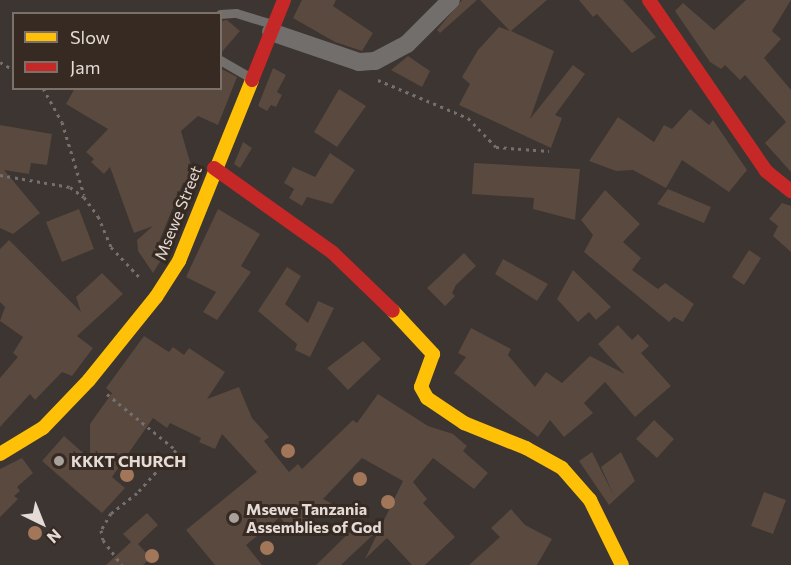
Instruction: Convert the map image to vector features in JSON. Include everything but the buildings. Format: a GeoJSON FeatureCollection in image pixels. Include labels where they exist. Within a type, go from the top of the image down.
{"type":"FeatureCollection","features":[{"type":"Feature","properties":{"kind":"street","name":"Msewe Street"},"geometry":{"type":"LineString","coordinates":[[0,454],[43,428],[89,380],[156,297],[179,261],[214,168],[284,0]]}},
{"type":"Feature","properties":{"kind":"street"},"geometry":{"type":"LineString","coordinates":[[272,29],[359,63],[375,61],[401,48],[452,0]]}},
{"type":"Feature","properties":{"kind":"street"},"geometry":{"type":"LineString","coordinates":[[649,0],[766,171],[791,191]]}},
{"type":"Feature","properties":{"kind":"street"},"geometry":{"type":"LineString","coordinates":[[214,168],[333,253],[426,342],[434,354],[421,387],[427,398],[464,423],[533,451],[562,468],[590,500],[622,565]]}},
{"type":"Feature","properties":{"kind":"lane"},"geometry":{"type":"LineString","coordinates":[[222,14],[236,13],[272,29]]}},
{"type":"Feature","properties":{"kind":"lane"},"geometry":{"type":"LineString","coordinates":[[222,61],[252,78]]}},
{"type":"Feature","properties":{"kind":"path"},"geometry":{"type":"LineString","coordinates":[[359,63],[388,86],[468,118],[496,147],[549,151]]}},
{"type":"Feature","properties":{"kind":"path"},"geometry":{"type":"LineString","coordinates":[[44,90],[62,123],[84,197]]}},
{"type":"Feature","properties":{"kind":"path"},"geometry":{"type":"LineString","coordinates":[[0,176],[70,187],[84,197],[98,216],[111,247],[156,297]]}},
{"type":"Feature","properties":{"kind":"path"},"geometry":{"type":"LineString","coordinates":[[89,380],[176,450],[136,493],[111,513],[100,530],[103,540],[122,565]]}},
{"type":"Feature","properties":{"kind":"traffic: slow"},"geometry":{"type":"LineString","coordinates":[[0,454],[43,428],[89,380],[156,297],[179,261],[252,80]]}},
{"type":"Feature","properties":{"kind":"traffic: slow"},"geometry":{"type":"LineString","coordinates":[[393,311],[433,354],[421,387],[427,398],[464,423],[526,448],[562,468],[590,500],[622,565]]}},
{"type":"Feature","properties":{"kind":"traffic: jam"},"geometry":{"type":"LineString","coordinates":[[252,80],[284,0]]}},
{"type":"Feature","properties":{"kind":"traffic: jam"},"geometry":{"type":"LineString","coordinates":[[649,0],[766,171],[791,191]]}},
{"type":"Feature","properties":{"kind":"traffic: jam"},"geometry":{"type":"LineString","coordinates":[[214,168],[333,253],[393,311]]}},
{"type":"Feature","properties":{"kind":"place","name":"KKKT CHURCH"},"geometry":{"type":"Point","coordinates":[59,461]}},
{"type":"Feature","properties":{"kind":"place","name":"Msewe Tanzania Assemblies of God"},"geometry":{"type":"Point","coordinates":[234,518]}}]}
